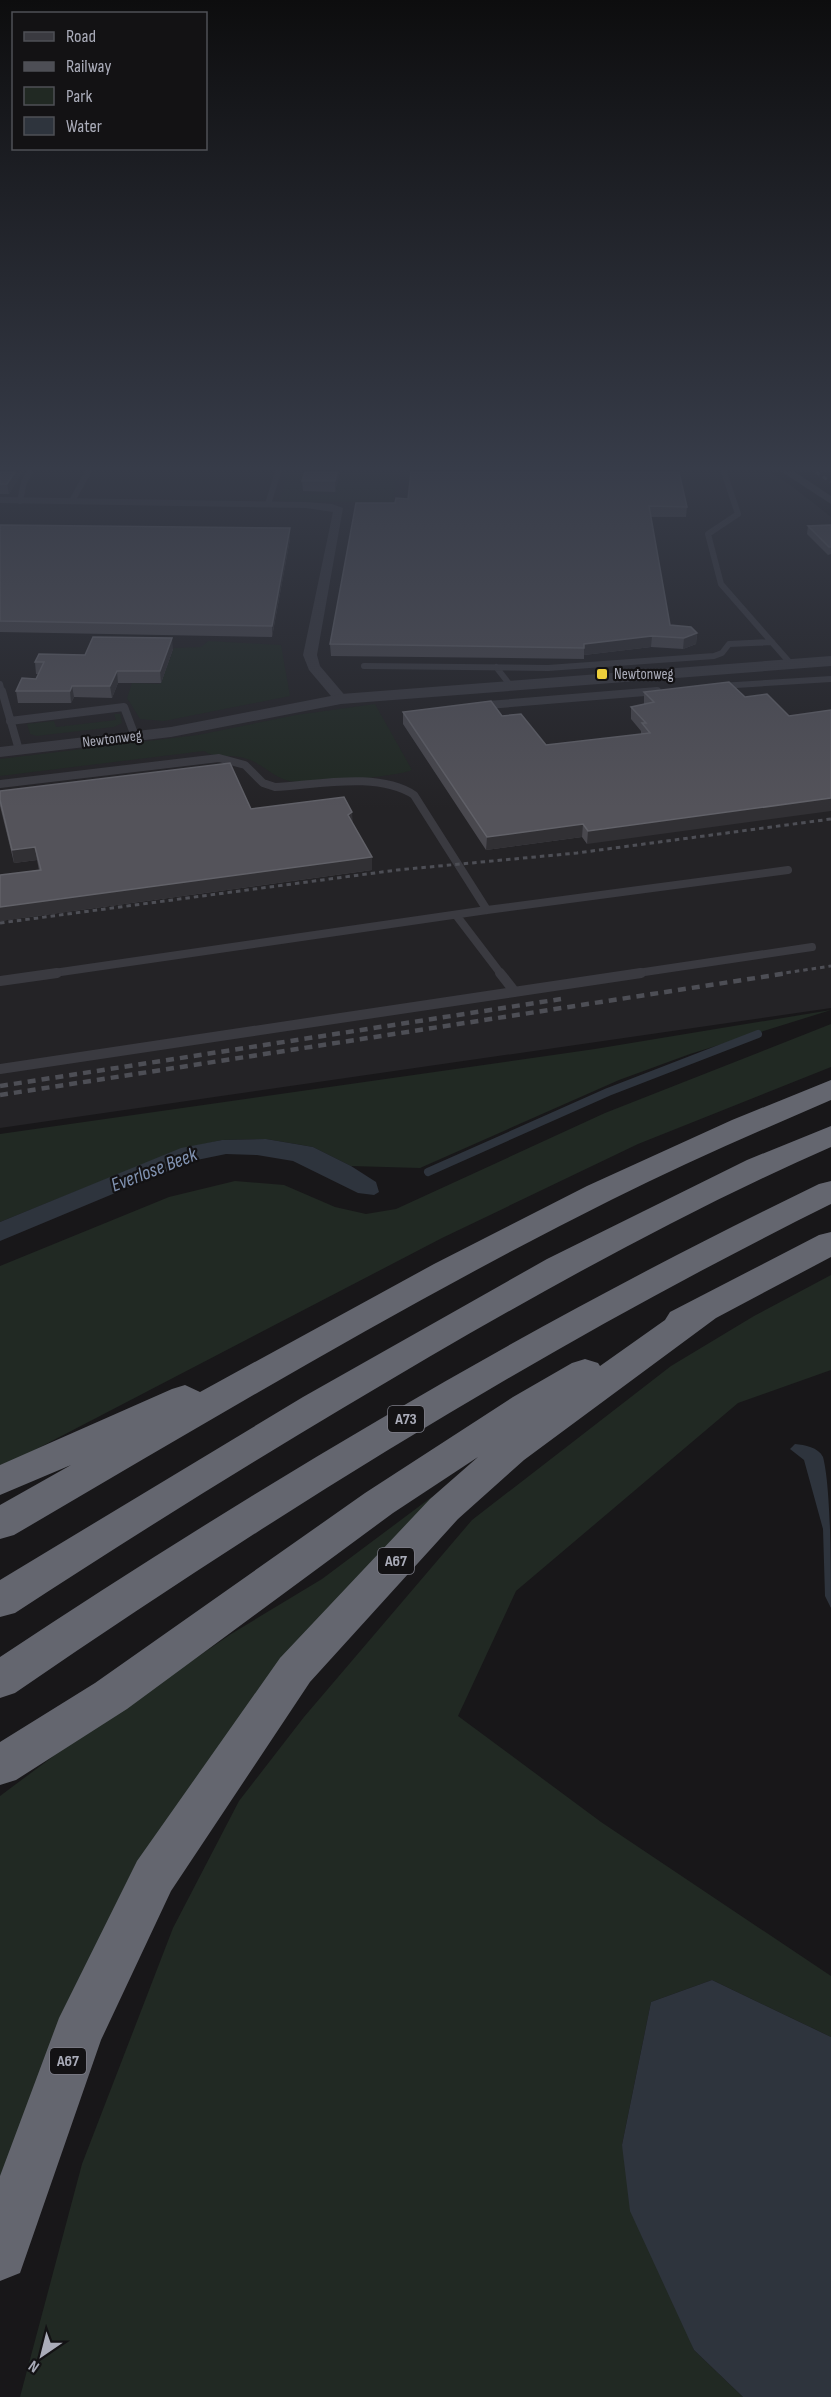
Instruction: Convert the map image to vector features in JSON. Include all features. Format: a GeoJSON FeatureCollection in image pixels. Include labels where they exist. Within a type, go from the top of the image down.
{"type":"FeatureCollection","features":[{"type":"Feature","properties":{"kind":"highway"},"geometry":{"type":"LineString","coordinates":[[0,1524],[309,1347],[597,1194],[694,1148],[831,1089]]}},
{"type":"Feature","properties":{"kind":"highway"},"geometry":{"type":"LineString","coordinates":[[0,1602],[73,1554],[316,1406],[559,1267],[758,1167],[831,1135]]}},
{"type":"Feature","properties":{"kind":"highway","name":"A73"},"geometry":{"type":"LineString","coordinates":[[0,1680],[97,1614],[368,1441],[616,1298],[736,1236],[831,1191]]}},
{"type":"Feature","properties":{"kind":"highway"},"geometry":{"type":"LineString","coordinates":[[0,1766],[111,1696],[379,1503],[526,1406],[603,1362],[831,1243]]}},
{"type":"Feature","properties":{"kind":"highway","name":"A67"},"geometry":{"type":"LineString","coordinates":[[0,2253],[77,2035],[154,1876],[295,1670],[444,1509],[502,1458],[703,1310]]}},
{"type":"Feature","properties":{"kind":"highway"},"geometry":{"type":"LineString","coordinates":[[0,1481],[115,1427],[309,1347]]}},
{"type":"Feature","properties":{"kind":"street"},"geometry":{"type":"LineString","coordinates":[[324,584],[310,655],[314,667],[341,699]]}},
{"type":"Feature","properties":{"kind":"street","name":"Newtonweg"},"geometry":{"type":"LineString","coordinates":[[0,752],[135,736],[341,699],[831,661]]}},
{"type":"Feature","properties":{"kind":"lane"},"geometry":{"type":"LineString","coordinates":[[721,584],[791,664]]}},
{"type":"Feature","properties":{"kind":"lane"},"geometry":{"type":"LineString","coordinates":[[364,666],[548,668],[714,656],[722,653],[729,644],[772,642]]}},
{"type":"Feature","properties":{"kind":"lane"},"geometry":{"type":"LineString","coordinates":[[496,667],[510,685]]}},
{"type":"Feature","properties":{"kind":"lane"},"geometry":{"type":"LineString","coordinates":[[709,687],[831,679]]}},
{"type":"Feature","properties":{"kind":"lane"},"geometry":{"type":"LineString","coordinates":[[544,682],[557,700]]}},
{"type":"Feature","properties":{"kind":"lane"},"geometry":{"type":"LineString","coordinates":[[0,684],[19,750]]}},
{"type":"Feature","properties":{"kind":"lane"},"geometry":{"type":"LineString","coordinates":[[488,705],[662,691]]}},
{"type":"Feature","properties":{"kind":"lane"},"geometry":{"type":"LineString","coordinates":[[10,721],[124,708],[135,736]]}},
{"type":"Feature","properties":{"kind":"lane"},"geometry":{"type":"LineString","coordinates":[[0,784],[219,758],[245,765],[263,783],[275,787],[291,788],[357,781],[392,784],[414,795],[488,910]]}},
{"type":"Feature","properties":{"kind":"lane"},"geometry":{"type":"LineString","coordinates":[[0,981],[488,910],[788,870]]}},
{"type":"Feature","properties":{"kind":"lane"},"geometry":{"type":"LineString","coordinates":[[456,915],[515,992]]}},
{"type":"Feature","properties":{"kind":"lane"},"geometry":{"type":"LineString","coordinates":[[0,1069],[812,947]]}},
{"type":"Feature","properties":{"kind":"shaded area"},"geometry":{"type":"Polygon","coordinates":[[[0,584],[831,584],[831,1008],[0,1128],[0,584]]]}},
{"type":"Feature","properties":{"kind":"green space"},"geometry":{"type":"Polygon","coordinates":[[[208,641],[281,645],[290,696],[164,721],[140,719],[127,698],[132,683],[160,684],[174,648],[201,647],[208,641]]]}},
{"type":"Feature","properties":{"kind":"green space"},"geometry":{"type":"Polygon","coordinates":[[[375,704],[412,770],[371,778],[299,782],[283,779],[250,760],[213,755],[204,751],[0,776],[0,759],[198,735],[296,715],[375,704]]]}},
{"type":"Feature","properties":{"kind":"green space"},"geometry":{"type":"Polygon","coordinates":[[[114,714],[120,714],[122,723],[114,727],[36,736],[30,734],[27,724],[54,721],[56,727],[116,720],[114,714]]]}},
{"type":"Feature","properties":{"kind":"green space"},"geometry":{"type":"Polygon","coordinates":[[[831,1010],[690,1054],[619,1080],[420,1168],[351,1166],[313,1147],[266,1139],[222,1140],[181,1149],[0,1222],[0,1134],[595,1049],[831,1010]]]}},
{"type":"Feature","properties":{"kind":"green space"},"geometry":{"type":"Polygon","coordinates":[[[831,1024],[831,1067],[638,1144],[442,1238],[0,1468],[0,1266],[169,1197],[235,1181],[284,1185],[335,1207],[366,1214],[396,1209],[605,1113],[831,1024]]]}},
{"type":"Feature","properties":{"kind":"green space"},"geometry":{"type":"Polygon","coordinates":[[[831,1275],[831,1370],[738,1403],[516,1591],[458,1716],[601,1822],[831,1976],[831,2037],[712,1980],[651,2002],[622,2145],[694,2350],[743,2397],[20,2397],[82,2164],[173,1928],[239,1801],[304,1717],[472,1520],[671,1366],[754,1316],[831,1275]]]}},
{"type":"Feature","properties":{"kind":"green space"},"geometry":{"type":"Polygon","coordinates":[[[433,1496],[301,1650],[0,2187],[0,1796],[59,1752],[231,1634],[322,1579],[433,1496]]]}},
{"type":"Feature","properties":{"kind":"water","name":"Everlose Beek"},"geometry":{"type":"Polygon","coordinates":[[[266,1139],[313,1147],[351,1166],[376,1182],[379,1192],[374,1195],[358,1193],[293,1161],[257,1155],[226,1154],[192,1161],[0,1241],[0,1222],[181,1148],[222,1140],[266,1139]]]}},
{"type":"Feature","properties":{"kind":"water"},"geometry":{"type":"Polygon","coordinates":[[[795,1444],[815,1449],[823,1457],[829,1508],[831,1608],[825,1596],[823,1529],[804,1460],[790,1449],[795,1444]]]}},
{"type":"Feature","properties":{"kind":"water"},"geometry":{"type":"Polygon","coordinates":[[[712,1980],[831,2037],[831,2397],[743,2397],[694,2350],[630,2211],[622,2145],[651,2002],[712,1980]]]}},
{"type":"Feature","properties":{"kind":"building"},"geometry":{"type":"Polygon","coordinates":[[[0,584],[280,584],[272,626],[0,621],[0,584]]]}},
{"type":"Feature","properties":{"kind":"building"},"geometry":{"type":"Polygon","coordinates":[[[341,584],[663,584],[670,625],[691,627],[697,633],[684,638],[652,636],[584,644],[584,648],[330,644],[341,584]]]}},
{"type":"Feature","properties":{"kind":"building"},"geometry":{"type":"Polygon","coordinates":[[[93,637],[172,638],[160,671],[117,671],[110,686],[72,686],[70,691],[16,691],[22,678],[36,679],[44,662],[35,662],[39,654],[85,655],[93,637]]]}},
{"type":"Feature","properties":{"kind":"building"},"geometry":{"type":"Polygon","coordinates":[[[729,682],[745,697],[767,694],[789,716],[831,710],[831,798],[588,831],[583,824],[487,837],[403,712],[491,701],[502,716],[521,714],[546,745],[650,733],[642,723],[646,723],[631,707],[654,702],[644,692],[729,682]]]}},
{"type":"Feature","properties":{"kind":"building"},"geometry":{"type":"Polygon","coordinates":[[[230,763],[251,809],[344,797],[352,812],[348,815],[372,857],[0,907],[0,875],[41,870],[35,847],[12,850],[0,791],[230,763]]]}},
{"type":"Feature","properties":{"kind":"waterway"},"geometry":{"type":"LineString","coordinates":[[428,1172],[608,1092],[758,1034]]}},
{"type":"Feature","properties":{"kind":"railway"},"geometry":{"type":"LineString","coordinates":[[0,923],[397,870],[577,853],[831,819]]}},
{"type":"Feature","properties":{"kind":"railway"},"geometry":{"type":"LineString","coordinates":[[778,974],[831,966]]}},
{"type":"Feature","properties":{"kind":"railway"},"geometry":{"type":"LineString","coordinates":[[0,1095],[788,973]]}},
{"type":"Feature","properties":{"kind":"railway"},"geometry":{"type":"LineString","coordinates":[[0,1086],[561,999]]}},
{"type":"Feature","properties":{"kind":"place","name":"Newtonweg"},"geometry":{"type":"Point","coordinates":[602,674]}}]}
